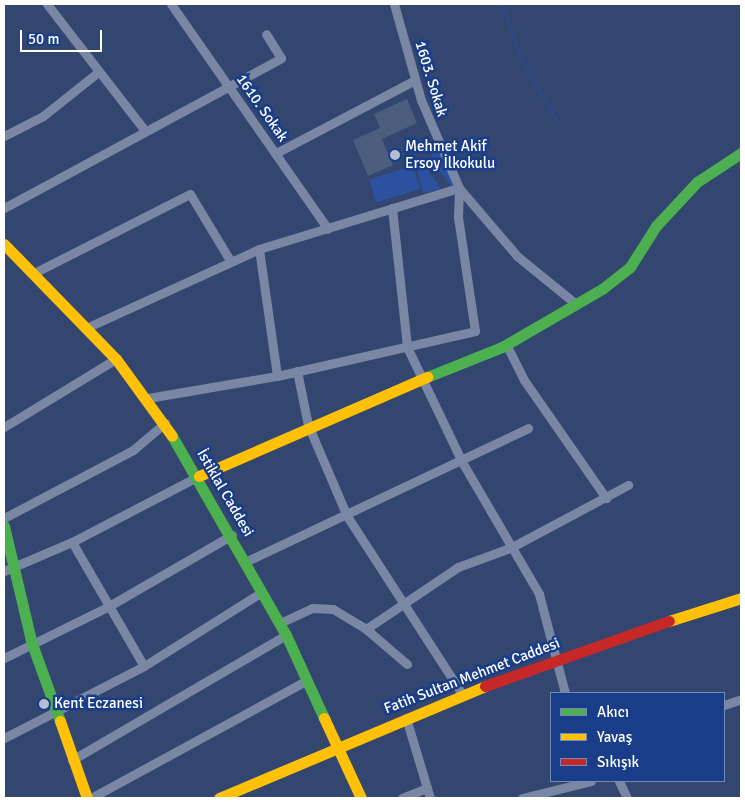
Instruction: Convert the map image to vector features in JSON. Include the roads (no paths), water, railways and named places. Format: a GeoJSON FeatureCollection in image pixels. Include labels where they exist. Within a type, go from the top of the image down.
{"type":"FeatureCollection","features":[{"type":"Feature","properties":{"kind":"street"},"geometry":{"type":"LineString","coordinates":[[47,4],[98,73],[145,130]]}},
{"type":"Feature","properties":{"kind":"street","name":"1610. Sokak"},"geometry":{"type":"LineString","coordinates":[[171,4],[232,87],[328,229]]}},
{"type":"Feature","properties":{"kind":"street","name":"1603. Sokak"},"geometry":{"type":"LineString","coordinates":[[394,4],[415,80],[459,188]]}},
{"type":"Feature","properties":{"kind":"street"},"geometry":{"type":"LineString","coordinates":[[4,208],[145,130],[232,87],[281,58],[266,34]]}},
{"type":"Feature","properties":{"kind":"street"},"geometry":{"type":"LineString","coordinates":[[4,136],[43,116],[98,73]]}},
{"type":"Feature","properties":{"kind":"street"},"geometry":{"type":"LineString","coordinates":[[276,153],[415,80]]}},
{"type":"Feature","properties":{"kind":"street"},"geometry":{"type":"LineString","coordinates":[[9,569],[72,542],[200,476],[308,425],[421,383],[506,344],[576,304],[630,267],[656,226],[697,182],[741,154]]}},
{"type":"Feature","properties":{"kind":"street"},"geometry":{"type":"LineString","coordinates":[[86,328],[259,249],[459,188]]}},
{"type":"Feature","properties":{"kind":"street"},"geometry":{"type":"LineString","coordinates":[[459,188],[516,256],[576,304]]}},
{"type":"Feature","properties":{"kind":"street"},"geometry":{"type":"LineString","coordinates":[[148,398],[277,376],[475,331],[458,217],[459,188]]}},
{"type":"Feature","properties":{"kind":"street"},"geometry":{"type":"LineString","coordinates":[[32,274],[190,194],[230,262]]}},
{"type":"Feature","properties":{"kind":"street"},"geometry":{"type":"LineString","coordinates":[[392,208],[407,347],[421,383],[462,462],[510,548],[539,594],[565,692]]}},
{"type":"Feature","properties":{"kind":"street","name":"İstiklal Caddesi"},"geometry":{"type":"LineString","coordinates":[[4,246],[116,359],[148,398],[200,476],[280,623],[361,798]]}},
{"type":"Feature","properties":{"kind":"street"},"geometry":{"type":"LineString","coordinates":[[259,249],[277,376]]}},
{"type":"Feature","properties":{"kind":"street"},"geometry":{"type":"LineString","coordinates":[[506,344],[524,380],[606,498]]}},
{"type":"Feature","properties":{"kind":"street"},"geometry":{"type":"LineString","coordinates":[[4,427],[116,359]]}},
{"type":"Feature","properties":{"kind":"street"},"geometry":{"type":"LineString","coordinates":[[297,371],[308,425],[347,516],[401,604],[463,695]]}},
{"type":"Feature","properties":{"kind":"street"},"geometry":{"type":"LineString","coordinates":[[4,518],[133,450],[165,423]]}},
{"type":"Feature","properties":{"kind":"street"},"geometry":{"type":"LineString","coordinates":[[247,561],[462,462],[528,428]]}},
{"type":"Feature","properties":{"kind":"street"},"geometry":{"type":"LineString","coordinates":[[366,629],[458,567],[510,548],[628,486]]}},
{"type":"Feature","properties":{"kind":"street"},"geometry":{"type":"LineString","coordinates":[[4,526],[9,569],[54,709],[87,798]]}},
{"type":"Feature","properties":{"kind":"street"},"geometry":{"type":"LineString","coordinates":[[4,658],[109,606],[232,534]]}},
{"type":"Feature","properties":{"kind":"street"},"geometry":{"type":"LineString","coordinates":[[72,542],[144,666]]}},
{"type":"Feature","properties":{"kind":"street"},"geometry":{"type":"LineString","coordinates":[[4,738],[54,709],[144,666],[262,592]]}},
{"type":"Feature","properties":{"kind":"street","name":"Fatih Sultan Mehmet Caddesi"},"geometry":{"type":"LineString","coordinates":[[225,797],[337,745],[556,658],[741,598]]}},
{"type":"Feature","properties":{"kind":"street"},"geometry":{"type":"LineString","coordinates":[[280,623],[325,607],[366,629],[407,664]]}},
{"type":"Feature","properties":{"kind":"street"},"geometry":{"type":"LineString","coordinates":[[72,760],[286,635]]}},
{"type":"Feature","properties":{"kind":"street"},"geometry":{"type":"LineString","coordinates":[[91,798],[307,680]]}},
{"type":"Feature","properties":{"kind":"street"},"geometry":{"type":"LineString","coordinates":[[725,705],[741,700]]}},
{"type":"Feature","properties":{"kind":"street"},"geometry":{"type":"LineString","coordinates":[[406,718],[430,798]]}},
{"type":"Feature","properties":{"kind":"street"},"geometry":{"type":"LineString","coordinates":[[522,798],[585,782]]}},
{"type":"Feature","properties":{"kind":"street"},"geometry":{"type":"LineString","coordinates":[[619,782],[627,798]]}},
{"type":"Feature","properties":{"kind":"street"},"geometry":{"type":"LineString","coordinates":[[402,798],[427,788]]}},
{"type":"Feature","properties":{"kind":"waterway"},"geometry":{"type":"LineString","coordinates":[[502,4],[522,61],[558,123]]}},
{"type":"Feature","properties":{"kind":"place","name":"Mehmet Akif Ersoy İlkokulu"},"geometry":{"type":"Point","coordinates":[395,155]}},
{"type":"Feature","properties":{"kind":"place","name":"Kent Eczanesi"},"geometry":{"type":"Point","coordinates":[44,704]}}]}
